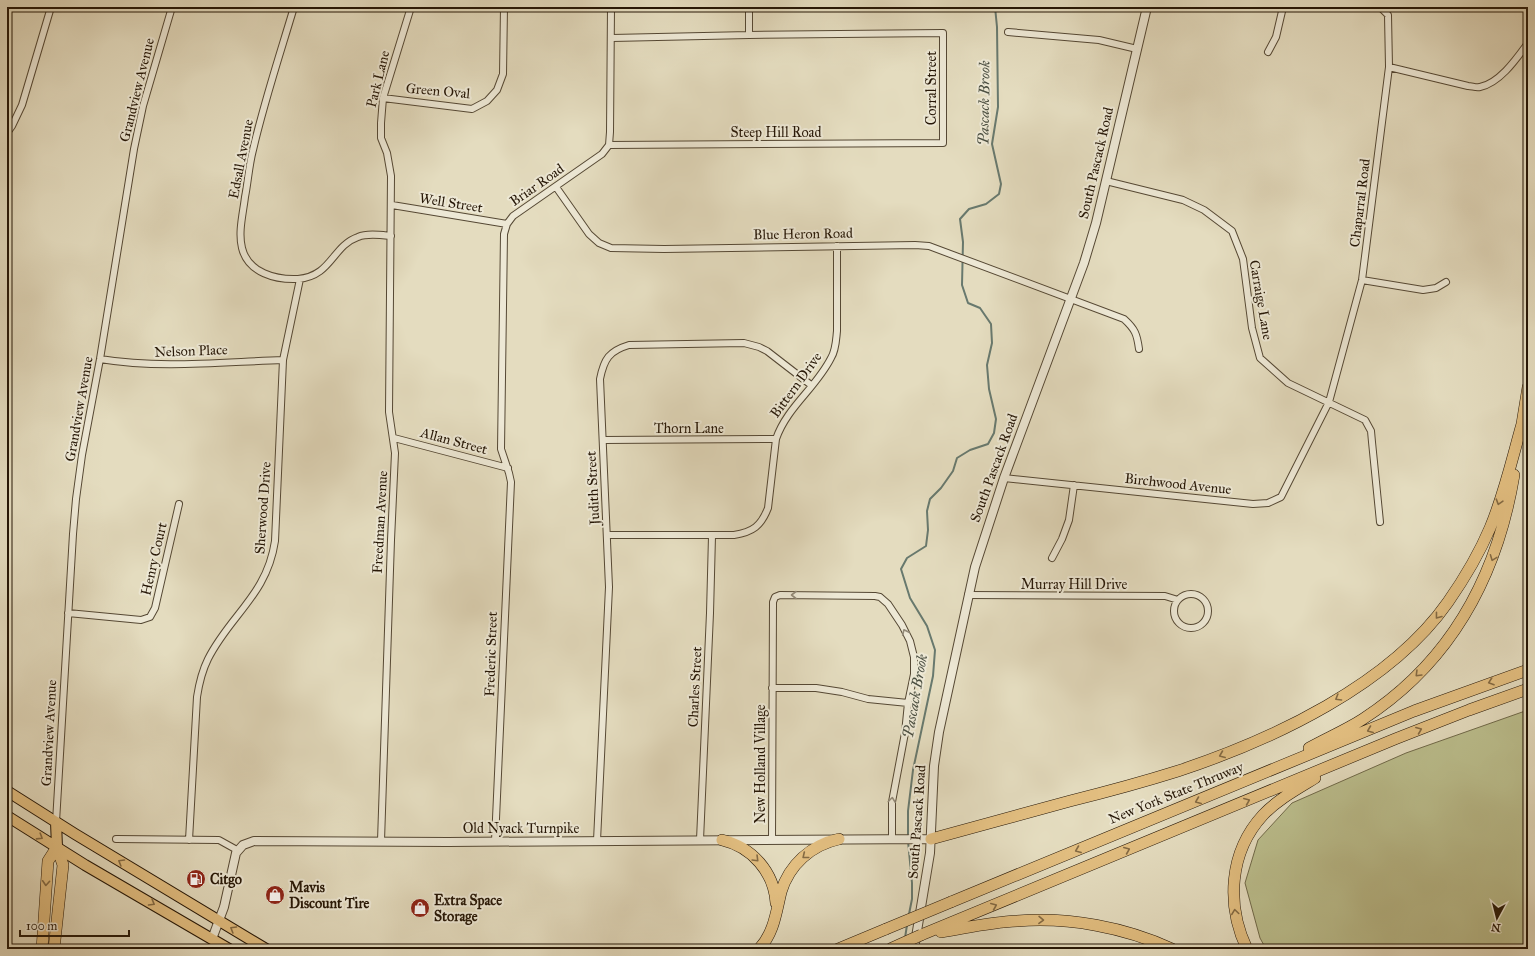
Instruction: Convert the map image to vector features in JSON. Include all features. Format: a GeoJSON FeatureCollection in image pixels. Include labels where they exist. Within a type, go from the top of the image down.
{"type":"FeatureCollection","features":[{"type":"Feature","properties":{"kind":"highway"},"geometry":{"type":"LineString","coordinates":[[1260,775],[1354,724],[1374,711],[1408,684],[1444,644],[1471,603],[1494,555],[1509,504],[1528,387]]}},
{"type":"Feature","properties":{"kind":"highway"},"geometry":{"type":"LineString","coordinates":[[931,839],[1132,785],[1203,762],[1254,742],[1304,717],[1338,699],[1373,676],[1402,653],[1426,630],[1447,604],[1468,571],[1486,537],[1495,515],[1522,424]]}},
{"type":"Feature","properties":{"kind":"highway","name":"New York State Thruway"},"geometry":{"type":"LineString","coordinates":[[838,949],[1433,704],[1528,670]]}},
{"type":"Feature","properties":{"kind":"highway"},"geometry":{"type":"LineString","coordinates":[[890,949],[921,935],[959,925],[1339,762],[1444,720],[1528,689]]}},
{"type":"Feature","properties":{"kind":"highway"},"geometry":{"type":"LineString","coordinates":[[1247,949],[1238,928],[1233,898],[1235,872],[1245,843],[1256,824],[1271,807],[1339,762]]}},
{"type":"Feature","properties":{"kind":"highway"},"geometry":{"type":"LineString","coordinates":[[759,949],[767,939],[774,924],[784,885],[794,866],[815,848],[839,839]]}},
{"type":"Feature","properties":{"kind":"highway"},"geometry":{"type":"LineString","coordinates":[[722,840],[736,845],[748,852],[759,861],[766,872],[773,885],[776,897],[774,924]]}},
{"type":"Feature","properties":{"kind":"highway"},"geometry":{"type":"LineString","coordinates":[[42,949],[48,861],[57,847]]}},
{"type":"Feature","properties":{"kind":"highway"},"geometry":{"type":"LineString","coordinates":[[54,949],[63,865],[57,847]]}},
{"type":"Feature","properties":{"kind":"highway"},"geometry":{"type":"LineString","coordinates":[[959,925],[1015,921],[1064,921],[1091,924],[1149,940],[1172,949]]}},
{"type":"Feature","properties":{"kind":"main road"},"geometry":{"type":"LineString","coordinates":[[7,791],[266,949]]}},
{"type":"Feature","properties":{"kind":"main road"},"geometry":{"type":"LineString","coordinates":[[7,816],[229,949]]}},
{"type":"Feature","properties":{"kind":"main road"},"geometry":{"type":"LineString","coordinates":[[56,822],[57,847]]}},
{"type":"Feature","properties":{"kind":"street"},"geometry":{"type":"LineString","coordinates":[[7,133],[22,105],[51,7]]}},
{"type":"Feature","properties":{"kind":"street","name":"Grandview Avenue"},"geometry":{"type":"LineString","coordinates":[[56,822],[76,498],[82,455],[100,359],[134,149],[143,106],[172,7]]}},
{"type":"Feature","properties":{"kind":"street","name":"Edsall Avenue"},"geometry":{"type":"LineString","coordinates":[[294,7],[252,150],[240,232],[242,250],[251,266],[266,275],[283,279],[300,278],[313,275],[325,268],[342,246],[358,236],[391,236]]}},
{"type":"Feature","properties":{"kind":"street","name":"Park Lane"},"geometry":{"type":"LineString","coordinates":[[392,205],[391,176],[387,153],[381,138],[383,98],[411,7]]}},
{"type":"Feature","properties":{"kind":"street","name":"Green Oval"},"geometry":{"type":"LineString","coordinates":[[383,98],[472,108],[487,101],[497,90],[503,74],[504,7]]}},
{"type":"Feature","properties":{"kind":"street"},"geometry":{"type":"LineString","coordinates":[[609,145],[612,38],[611,7]]}},
{"type":"Feature","properties":{"kind":"street"},"geometry":{"type":"LineString","coordinates":[[612,38],[749,35],[749,7]]}},
{"type":"Feature","properties":{"kind":"street","name":"South Pascack Road"},"geometry":{"type":"LineString","coordinates":[[914,949],[928,866],[931,839],[934,766],[939,732],[968,595],[983,541],[1004,478],[1084,263],[1096,223],[1147,7]]}},
{"type":"Feature","properties":{"kind":"street"},"geometry":{"type":"LineString","coordinates":[[1268,52],[1276,37],[1283,7]]}},
{"type":"Feature","properties":{"kind":"street","name":"Chaparral Road"},"geometry":{"type":"LineString","coordinates":[[1329,402],[1362,280],[1389,67],[1388,15],[1380,7]]}},
{"type":"Feature","properties":{"kind":"street"},"geometry":{"type":"LineString","coordinates":[[1008,32],[1099,40],[1137,49]]}},
{"type":"Feature","properties":{"kind":"street","name":"Corral Street"},"geometry":{"type":"LineString","coordinates":[[749,35],[943,33],[943,143]]}},
{"type":"Feature","properties":{"kind":"street"},"geometry":{"type":"LineString","coordinates":[[1389,67],[1468,86],[1479,87],[1493,82],[1513,63],[1528,43]]}},
{"type":"Feature","properties":{"kind":"street","name":"Steep Hill Road"},"geometry":{"type":"LineString","coordinates":[[609,145],[943,143]]}},
{"type":"Feature","properties":{"kind":"street","name":"Briar Road"},"geometry":{"type":"LineString","coordinates":[[508,468],[501,449],[504,234],[507,224],[513,216],[602,154],[609,145]]}},
{"type":"Feature","properties":{"kind":"street","name":"Carraige Lane"},"geometry":{"type":"LineString","coordinates":[[1106,181],[1183,200],[1204,210],[1232,231],[1242,259],[1252,328],[1260,358],[1288,383],[1365,420],[1371,431],[1380,522]]}},
{"type":"Feature","properties":{"kind":"street","name":"Blue Heron Road"},"geometry":{"type":"LineString","coordinates":[[556,187],[589,234],[599,243],[611,248],[664,249],[929,246],[1124,319],[1133,327],[1137,337],[1139,349]]}},
{"type":"Feature","properties":{"kind":"street","name":"Well Street"},"geometry":{"type":"LineString","coordinates":[[392,205],[507,224]]}},
{"type":"Feature","properties":{"kind":"street","name":"Freedman Avenue"},"geometry":{"type":"LineString","coordinates":[[381,841],[390,548],[395,453],[389,412],[392,205]]}},
{"type":"Feature","properties":{"kind":"street","name":"Bittern Drive"},"geometry":{"type":"LineString","coordinates":[[607,536],[734,535],[746,533],[757,527],[764,519],[768,508],[776,439],[786,418],[832,357],[836,345],[837,246]]}},
{"type":"Feature","properties":{"kind":"street","name":"Sherwood Drive"},"geometry":{"type":"LineString","coordinates":[[189,840],[197,697],[200,679],[208,659],[219,641],[258,590],[273,558],[275,541],[282,360],[300,278]]}},
{"type":"Feature","properties":{"kind":"street"},"geometry":{"type":"LineString","coordinates":[[1362,280],[1423,290],[1436,288],[1446,282]]}},
{"type":"Feature","properties":{"kind":"street","name":"Judith Street"},"geometry":{"type":"LineString","coordinates":[[597,841],[609,587],[600,379],[602,368],[607,357],[617,349],[629,345],[744,343],[763,349],[774,355],[811,385]]}},
{"type":"Feature","properties":{"kind":"street","name":"Nelson Place"},"geometry":{"type":"LineString","coordinates":[[100,359],[126,364],[151,365],[282,360]]}},
{"type":"Feature","properties":{"kind":"street","name":"Birchwood Avenue"},"geometry":{"type":"LineString","coordinates":[[1004,478],[1253,504],[1268,503],[1281,497],[1329,402]]}},
{"type":"Feature","properties":{"kind":"street","name":"Allan Street"},"geometry":{"type":"LineString","coordinates":[[394,438],[508,468]]}},
{"type":"Feature","properties":{"kind":"street","name":"Thorn Lane"},"geometry":{"type":"LineString","coordinates":[[603,440],[776,439]]}},
{"type":"Feature","properties":{"kind":"street","name":"Frederic Street"},"geometry":{"type":"LineString","coordinates":[[495,841],[511,482],[508,468]]}},
{"type":"Feature","properties":{"kind":"street"},"geometry":{"type":"LineString","coordinates":[[1052,558],[1062,539],[1069,520],[1074,485]]}},
{"type":"Feature","properties":{"kind":"street","name":"Henry Court"},"geometry":{"type":"LineString","coordinates":[[68,613],[141,620],[150,617],[155,608],[179,504]]}},
{"type":"Feature","properties":{"kind":"street","name":"Charles Street"},"geometry":{"type":"LineString","coordinates":[[700,840],[712,536]]}},
{"type":"Feature","properties":{"kind":"street","name":"Murray Hill Drive"},"geometry":{"type":"LineString","coordinates":[[1190,594],[1202,598],[1208,609],[1208,616],[1204,622],[1193,628],[1186,627],[1181,624],[1176,619],[1175,613],[1175,606],[1178,600],[1183,596],[1190,594]]}},
{"type":"Feature","properties":{"kind":"street","name":"New Holland Village"},"geometry":{"type":"LineString","coordinates":[[772,839],[773,602],[775,597],[780,595],[880,597],[888,604],[902,625],[910,641],[914,657],[914,674],[908,703],[905,734],[892,802],[892,839]]}},
{"type":"Feature","properties":{"kind":"street","name":"Murray Hill Drive"},"geometry":{"type":"LineString","coordinates":[[968,595],[1165,596],[1178,600]]}},
{"type":"Feature","properties":{"kind":"street","name":"New Holland Village"},"geometry":{"type":"LineString","coordinates":[[772,688],[816,688],[868,698],[908,703]]}},
{"type":"Feature","properties":{"kind":"street"},"geometry":{"type":"LineString","coordinates":[[116,839],[219,840],[237,850],[233,860],[224,907],[212,939]]}},
{"type":"Feature","properties":{"kind":"street","name":"Old Nyack Turnpike"},"geometry":{"type":"LineString","coordinates":[[237,850],[246,843],[263,840],[597,841],[931,839]]}},
{"type":"Feature","properties":{"kind":"green space"},"geometry":{"type":"Polygon","coordinates":[[[1528,710],[1528,949],[1266,949],[1260,938],[1245,883],[1258,840],[1292,803],[1406,753],[1528,710]]]}},
{"type":"Feature","properties":{"kind":"waterway","name":"Pascack Brook"},"geometry":{"type":"LineString","coordinates":[[908,837],[908,811],[913,770],[933,676],[935,650],[927,626],[910,598],[901,569],[907,558],[926,546],[928,530],[927,511],[930,499],[941,488],[953,471],[957,458],[970,450],[988,444],[994,433],[996,419],[989,389],[987,365],[992,343],[991,324],[980,308],[968,303],[962,285],[963,242],[960,219],[969,209],[986,204],[999,194],[1001,184],[992,144],[998,107],[997,27],[995,7]]}},
{"type":"Feature","properties":{"kind":"waterway","name":"Pascack Brook"},"geometry":{"type":"LineString","coordinates":[[908,841],[912,883],[912,899],[909,914]]}},
{"type":"Feature","properties":{"kind":"waterway","name":"Pascack Brook"},"geometry":{"type":"LineString","coordinates":[[905,938],[907,925]]}},
{"type":"Feature","properties":{"kind":"place","name":"Citgo"},"geometry":{"type":"Point","coordinates":[196,879]}},
{"type":"Feature","properties":{"kind":"place","name":"Mavis Discount Tire"},"geometry":{"type":"Point","coordinates":[275,895]}},
{"type":"Feature","properties":{"kind":"place","name":"Extra Space Storage"},"geometry":{"type":"Point","coordinates":[420,908]}}]}
